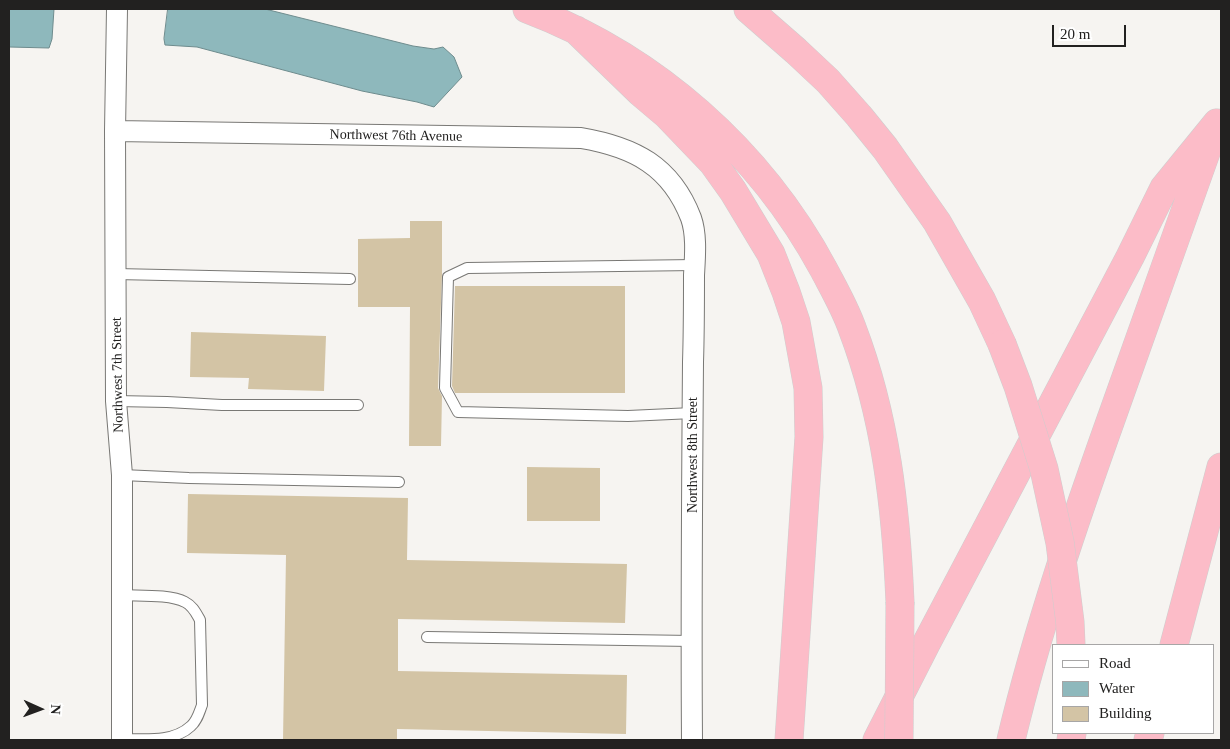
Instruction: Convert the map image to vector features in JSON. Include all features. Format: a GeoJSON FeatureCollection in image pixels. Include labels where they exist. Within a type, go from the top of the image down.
{"type":"FeatureCollection","features":[{"type":"Feature","properties":{"kind":"highway"},"geometry":{"type":"LineString","coordinates":[[527,9],[576,30],[620,54],[658,80],[727,138],[786,207],[832,285],[852,326],[866,369],[887,457],[898,547],[900,602],[898,740]]}},
{"type":"Feature","properties":{"kind":"highway"},"geometry":{"type":"LineString","coordinates":[[748,9],[828,81],[885,148],[937,222],[982,301],[1002,344],[1018,386],[1044,469],[1060,543],[1071,644]]}},
{"type":"Feature","properties":{"kind":"highway"},"geometry":{"type":"LineString","coordinates":[[576,30],[641,93],[667,115],[713,163],[733,190],[771,254],[796,322],[808,388],[809,437],[789,740]]}},
{"type":"Feature","properties":{"kind":"highway"},"geometry":{"type":"LineString","coordinates":[[877,740],[1130,257],[1164,188],[1219,116]]}},
{"type":"Feature","properties":{"kind":"highway"},"geometry":{"type":"LineString","coordinates":[[1011,740],[1022,693],[1055,581],[1092,471],[1219,116]]}},
{"type":"Feature","properties":{"kind":"highway"},"geometry":{"type":"LineString","coordinates":[[1174,644],[1221,467]]}},
{"type":"Feature","properties":{"kind":"street","name":"Northwest 7th Street"},"geometry":{"type":"LineString","coordinates":[[118,9],[115,131],[116,401],[122,475],[122,740]]}},
{"type":"Feature","properties":{"kind":"street","name":"Northwest 76th Avenue"},"geometry":{"type":"LineString","coordinates":[[115,131],[581,138],[622,148],[645,159],[667,177]]}},
{"type":"Feature","properties":{"kind":"street","name":"Northwest 8th Street"},"geometry":{"type":"LineString","coordinates":[[667,177],[682,198],[692,220],[695,247],[692,740]]}},
{"type":"Feature","properties":{"kind":"lane"},"geometry":{"type":"LineString","coordinates":[[693,413],[628,416],[458,412],[445,388],[448,277],[467,268],[695,265]]}},
{"type":"Feature","properties":{"kind":"lane"},"geometry":{"type":"LineString","coordinates":[[116,274],[350,279]]}},
{"type":"Feature","properties":{"kind":"lane"},"geometry":{"type":"LineString","coordinates":[[116,401],[222,406],[358,406]]}},
{"type":"Feature","properties":{"kind":"lane"},"geometry":{"type":"LineString","coordinates":[[122,475],[400,482]]}},
{"type":"Feature","properties":{"kind":"lane"},"geometry":{"type":"LineString","coordinates":[[122,595],[166,597],[185,601],[194,608],[200,620],[202,705],[198,717],[182,733],[166,738],[122,740]]}},
{"type":"Feature","properties":{"kind":"lane"},"geometry":{"type":"LineString","coordinates":[[427,637],[692,641]]}},
{"type":"Feature","properties":{"kind":"water"},"geometry":{"type":"Polygon","coordinates":[[[9,9],[54,9],[52,39],[49,48],[9,47],[9,9]]]}},
{"type":"Feature","properties":{"kind":"water"},"geometry":{"type":"Polygon","coordinates":[[[168,9],[265,9],[413,46],[434,49],[443,47],[454,57],[462,77],[434,107],[362,91],[197,47],[165,45],[168,9]]]}},
{"type":"Feature","properties":{"kind":"building"},"geometry":{"type":"Polygon","coordinates":[[[410,221],[442,221],[438,388],[442,396],[441,446],[409,446],[410,307],[358,307],[358,239],[410,238],[410,221]]]}},
{"type":"Feature","properties":{"kind":"building"},"geometry":{"type":"Polygon","coordinates":[[[455,286],[625,286],[625,393],[455,393],[452,386],[455,286]]]}},
{"type":"Feature","properties":{"kind":"building"},"geometry":{"type":"Polygon","coordinates":[[[191,332],[326,336],[324,391],[248,389],[249,378],[190,377],[191,332]]]}},
{"type":"Feature","properties":{"kind":"building"},"geometry":{"type":"Polygon","coordinates":[[[527,467],[600,468],[600,521],[527,521],[527,467]]]}},
{"type":"Feature","properties":{"kind":"building"},"geometry":{"type":"Polygon","coordinates":[[[188,494],[408,498],[407,560],[627,564],[625,623],[398,619],[398,671],[627,675],[626,734],[397,729],[397,740],[283,740],[286,555],[187,553],[188,494]]]}}]}
